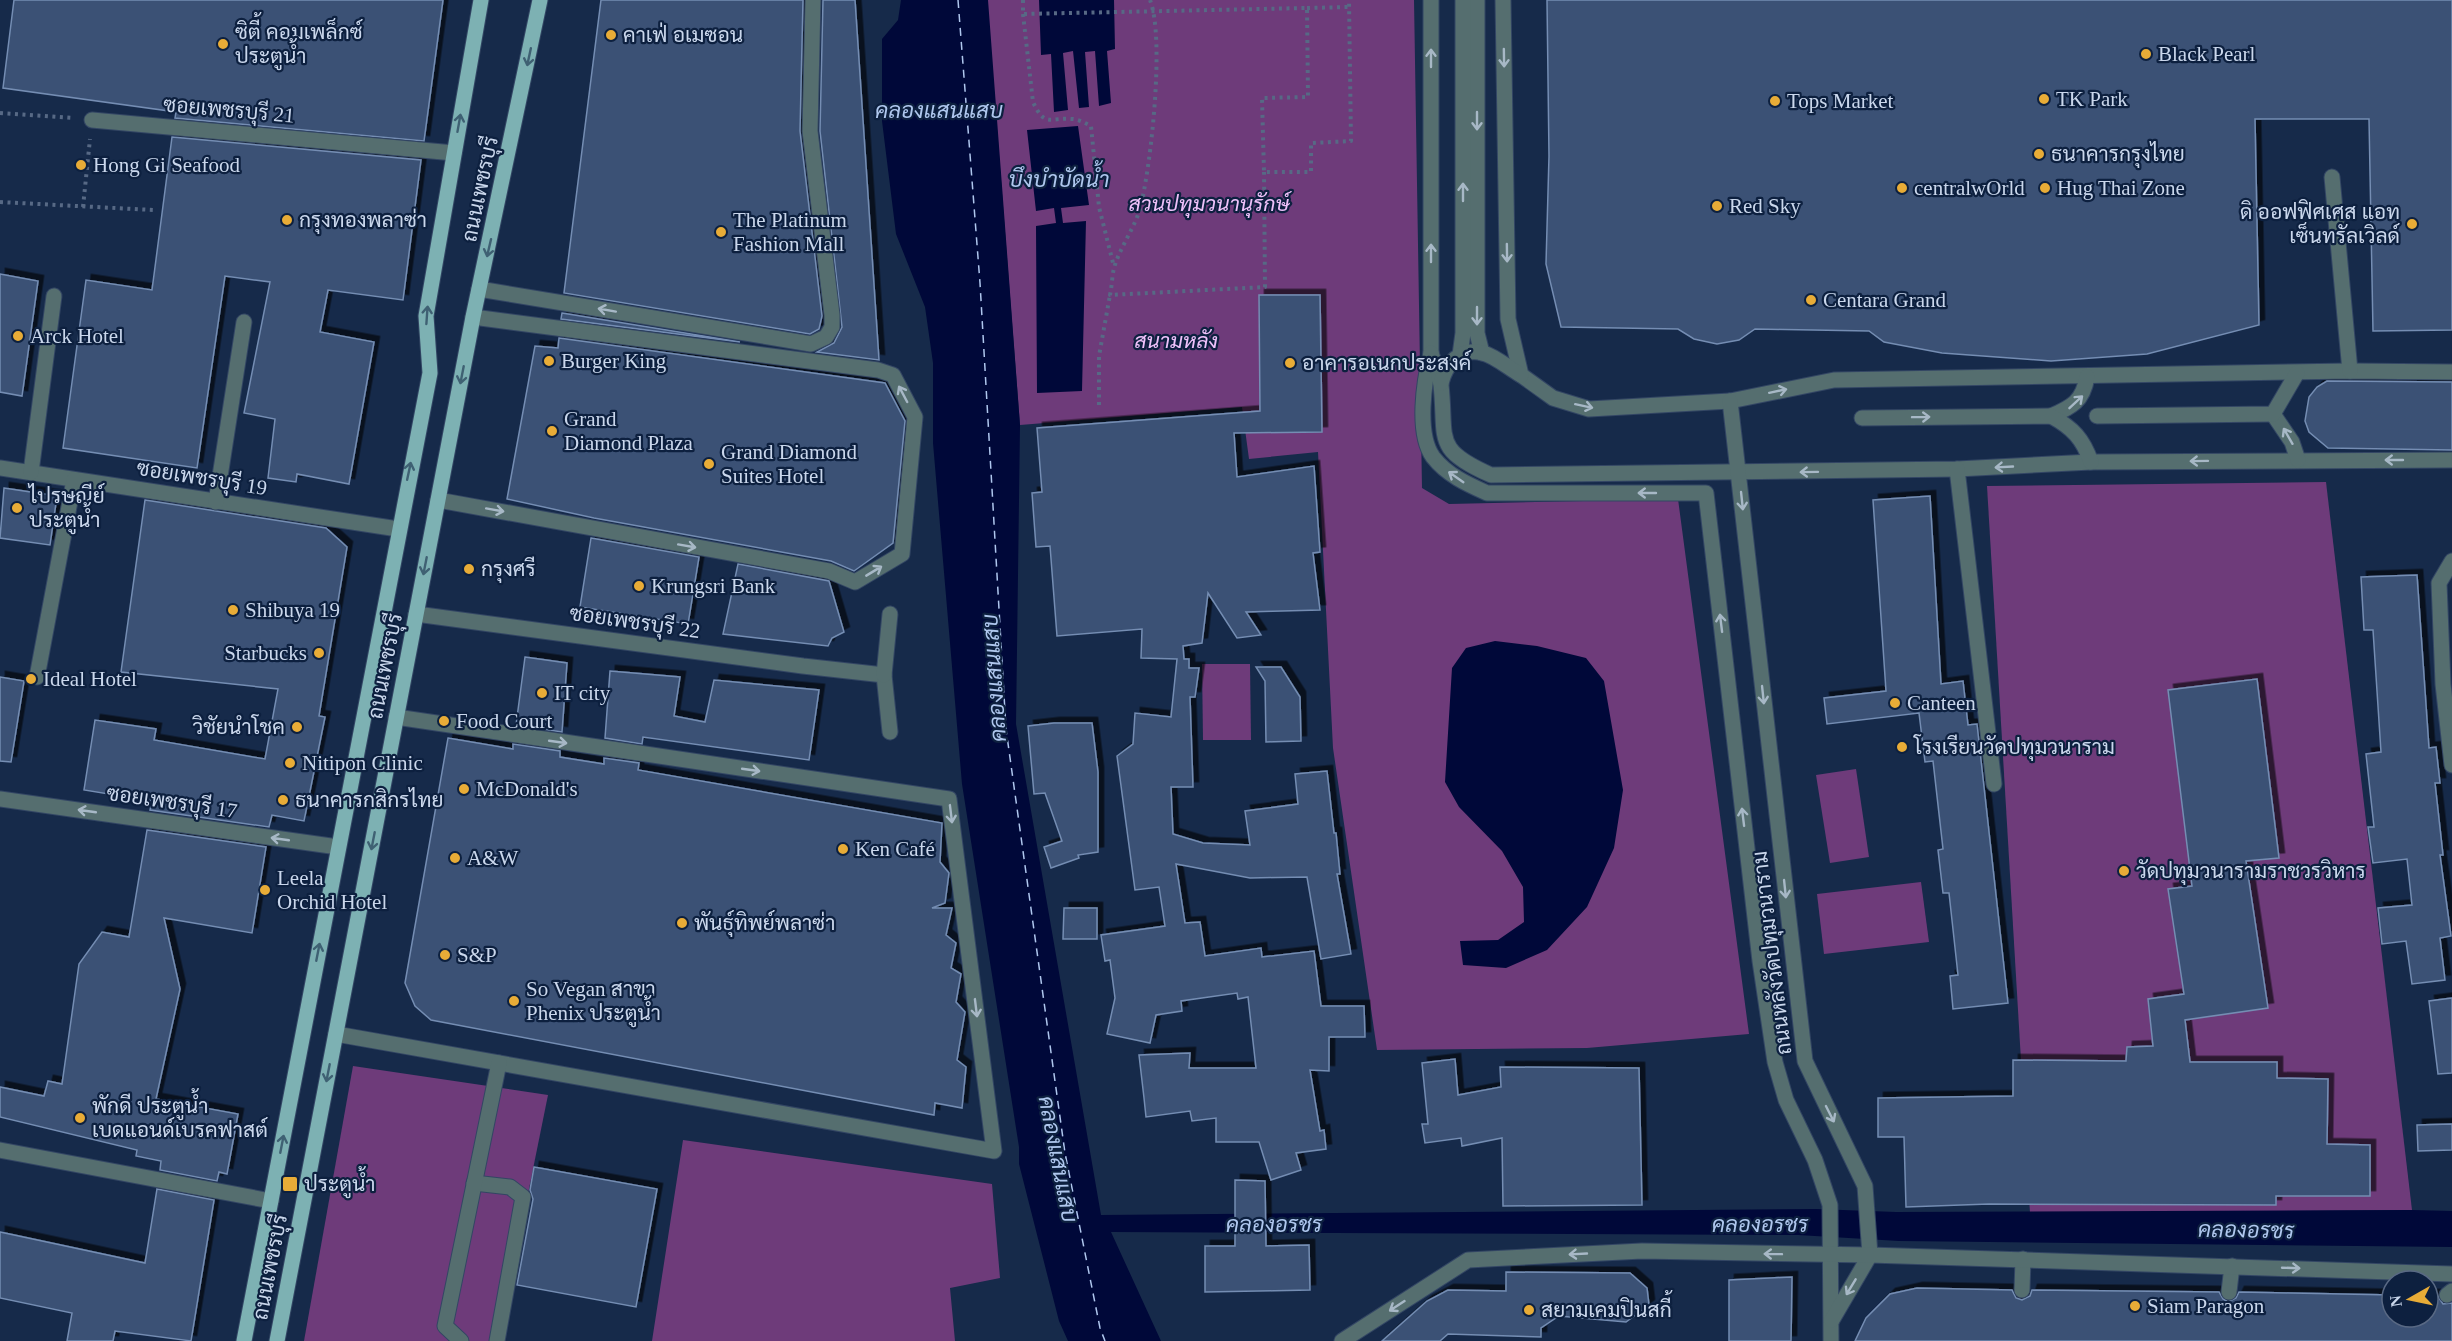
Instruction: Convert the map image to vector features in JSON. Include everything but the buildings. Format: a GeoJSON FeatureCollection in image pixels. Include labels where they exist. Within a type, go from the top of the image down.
{"type":"FeatureCollection","features":[{"type":"Feature","properties":{"kind":"main road","name":"ถนนเพชรบุรี"},"geometry":{"type":"LineString","coordinates":[[244,1341],[398,529],[430,373],[426,316],[481,0]]}},
{"type":"Feature","properties":{"kind":"main road","name":"ถนนเพชรบุรี"},"geometry":{"type":"LineString","coordinates":[[277,1341],[473,318],[540,0]]}},
{"type":"Feature","properties":{"kind":"street"},"geometry":{"type":"LineString","coordinates":[[480,289],[811,344],[826,337],[832,327],[810,131],[813,0]]}},
{"type":"Feature","properties":{"kind":"street"},"geometry":{"type":"LineString","coordinates":[[1431,0],[1431,353],[1441,383]]}},
{"type":"Feature","properties":{"kind":"street"},"geometry":{"type":"LineString","coordinates":[[1460,355],[1463,333],[1463,0]]}},
{"type":"Feature","properties":{"kind":"street"},"geometry":{"type":"LineString","coordinates":[[1477,0],[1477,333],[1482,353]]}},
{"type":"Feature","properties":{"kind":"street"},"geometry":{"type":"LineString","coordinates":[[1503,0],[1508,319],[1521,375]]}},
{"type":"Feature","properties":{"kind":"street","name":"ซอยเพชรบุรี 21"},"geometry":{"type":"LineString","coordinates":[[92,120],[454,153]]}},
{"type":"Feature","properties":{"kind":"street"},"geometry":{"type":"LineString","coordinates":[[2332,177],[2350,371]]}},
{"type":"Feature","properties":{"kind":"street"},"geometry":{"type":"LineString","coordinates":[[31,472],[54,296]]}},
{"type":"Feature","properties":{"kind":"street"},"geometry":{"type":"LineString","coordinates":[[438,500],[829,571],[855,582],[902,554],[915,417],[893,375],[878,370],[473,318]]}},
{"type":"Feature","properties":{"kind":"street"},"geometry":{"type":"LineString","coordinates":[[216,502],[244,322]]}},
{"type":"Feature","properties":{"kind":"street","name":"ถนนหลังวัดปทุมวนาราม"},"geometry":{"type":"LineString","coordinates":[[1431,353],[1424,382],[1424,429],[1433,457],[1457,480],[1487,493],[1706,493],[1760,961],[1775,1062],[1786,1100],[1815,1160],[1830,1205],[1831,1341]]}},
{"type":"Feature","properties":{"kind":"street"},"geometry":{"type":"LineString","coordinates":[[2452,372],[2350,371],[1834,380],[1730,401],[1589,409],[1553,398],[1521,375],[1482,353],[1460,355],[1445,368],[1441,383],[1442,426],[1448,447],[1467,464],[1491,475],[1957,469],[2091,462],[2452,460]]}},
{"type":"Feature","properties":{"kind":"street"},"geometry":{"type":"LineString","coordinates":[[2273,414],[2297,373]]}},
{"type":"Feature","properties":{"kind":"street"},"geometry":{"type":"LineString","coordinates":[[1862,418],[2051,416],[2073,407],[2085,393],[2087,376]]}},
{"type":"Feature","properties":{"kind":"street","name":"ถนนหลังวัดปทุมวนาราม"},"geometry":{"type":"LineString","coordinates":[[1730,401],[1805,1061],[1865,1186],[1870,1255]]}},
{"type":"Feature","properties":{"kind":"street"},"geometry":{"type":"LineString","coordinates":[[2097,416],[2273,414]]}},
{"type":"Feature","properties":{"kind":"street"},"geometry":{"type":"LineString","coordinates":[[2273,414],[2292,442],[2298,460]]}},
{"type":"Feature","properties":{"kind":"street"},"geometry":{"type":"LineString","coordinates":[[2051,416],[2069,426],[2084,442],[2091,462]]}},
{"type":"Feature","properties":{"kind":"street","name":"ซอยเพชรบุรี 19"},"geometry":{"type":"LineString","coordinates":[[0,468],[398,529]]}},
{"type":"Feature","properties":{"kind":"street"},"geometry":{"type":"LineString","coordinates":[[1957,469],[1994,784]]}},
{"type":"Feature","properties":{"kind":"street"},"geometry":{"type":"LineString","coordinates":[[37,677],[74,480]]}},
{"type":"Feature","properties":{"kind":"street"},"geometry":{"type":"LineString","coordinates":[[2452,561],[2439,583],[2443,684],[2452,765]]}},
{"type":"Feature","properties":{"kind":"street","name":"ซอยเพชรบุรี 22"},"geometry":{"type":"LineString","coordinates":[[416,614],[885,675]]}},
{"type":"Feature","properties":{"kind":"street"},"geometry":{"type":"LineString","coordinates":[[890,614],[885,675],[890,732]]}},
{"type":"Feature","properties":{"kind":"street"},"geometry":{"type":"LineString","coordinates":[[336,1034],[994,1151],[949,799],[396,717]]}},
{"type":"Feature","properties":{"kind":"street","name":"ซอยเพชรบุรี 17"},"geometry":{"type":"LineString","coordinates":[[0,799],[338,847]]}},
{"type":"Feature","properties":{"kind":"street"},"geometry":{"type":"LineString","coordinates":[[461,1341],[445,1326],[499,1063]]}},
{"type":"Feature","properties":{"kind":"street"},"geometry":{"type":"LineString","coordinates":[[0,1150],[271,1201]]}},
{"type":"Feature","properties":{"kind":"street"},"geometry":{"type":"LineString","coordinates":[[474,1183],[510,1187],[523,1197],[497,1341]]}},
{"type":"Feature","properties":{"kind":"street"},"geometry":{"type":"LineString","coordinates":[[1342,1341],[1468,1260],[1642,1251],[1831,1247],[1870,1255],[2452,1274]]}},
{"type":"Feature","properties":{"kind":"street"},"geometry":{"type":"LineString","coordinates":[[1832,1320],[1870,1255]]}},
{"type":"Feature","properties":{"kind":"street"},"geometry":{"type":"LineString","coordinates":[[2022,1290],[2023,1259]]}},
{"type":"Feature","properties":{"kind":"street"},"geometry":{"type":"LineString","coordinates":[[2229,1292],[2232,1266]]}},
{"type":"Feature","properties":{"kind":"path"},"geometry":{"type":"LineString","coordinates":[[1023,0],[1033,102],[1038,114],[1049,121],[1074,118],[1091,126],[1100,207],[1114,267]]}},
{"type":"Feature","properties":{"kind":"path"},"geometry":{"type":"LineString","coordinates":[[1099,405],[1099,356],[1114,267],[1140,209],[1152,126],[1156,56],[1155,14],[1150,0]]}},
{"type":"Feature","properties":{"kind":"path"},"geometry":{"type":"LineString","coordinates":[[1264,172],[1311,172],[1311,143],[1351,141],[1349,0]]}},
{"type":"Feature","properties":{"kind":"path"},"geometry":{"type":"LineString","coordinates":[[1023,14],[1155,14],[1349,7]]}},
{"type":"Feature","properties":{"kind":"path"},"geometry":{"type":"LineString","coordinates":[[1110,295],[1265,287],[1262,98],[1308,97],[1307,8]]}},
{"type":"Feature","properties":{"kind":"path"},"geometry":{"type":"LineString","coordinates":[[0,113],[92,120],[83,207]]}},
{"type":"Feature","properties":{"kind":"path"},"geometry":{"type":"LineString","coordinates":[[0,202],[153,210]]}},
{"type":"Feature","properties":{"kind":"green space","name":"สวนปทุมวนานุรักษ์"},"geometry":{"type":"Polygon","coordinates":[[[987,0],[1414,0],[1422,488],[1449,504],[1678,499],[1749,1034],[1587,1048],[1377,1050],[1333,748],[1318,452],[1249,459],[1242,407],[1020,425],[987,0]]]}},
{"type":"Feature","properties":{"kind":"green space"},"geometry":{"type":"Polygon","coordinates":[[[2326,482],[2412,1210],[2030,1213],[1987,486],[2326,482]]]}},
{"type":"Feature","properties":{"kind":"green space"},"geometry":{"type":"Polygon","coordinates":[[[1202,664],[1250,664],[1251,740],[1203,740],[1202,664]]]}},
{"type":"Feature","properties":{"kind":"green space"},"geometry":{"type":"Polygon","coordinates":[[[1856,769],[1869,857],[1830,863],[1816,775],[1856,769]]]}},
{"type":"Feature","properties":{"kind":"green space"},"geometry":{"type":"Polygon","coordinates":[[[1921,882],[1929,942],[1824,954],[1817,894],[1921,882]]]}},
{"type":"Feature","properties":{"kind":"green space"},"geometry":{"type":"Polygon","coordinates":[[[353,1066],[548,1095],[499,1337],[492,1341],[304,1341],[353,1066]]]}},
{"type":"Feature","properties":{"kind":"green space"},"geometry":{"type":"Polygon","coordinates":[[[683,1140],[992,1184],[1000,1278],[950,1288],[955,1341],[652,1341],[683,1140]]]}},
{"type":"Feature","properties":{"kind":"water","name":"คลองแสนแสบ"},"geometry":{"type":"Polygon","coordinates":[[[901,0],[988,0],[1020,425],[1016,724],[1101,1215],[1816,1209],[1896,1212],[2412,1210],[2452,1211],[2452,1247],[1899,1241],[1798,1235],[1111,1232],[1161,1341],[1068,1341],[1059,1321],[1019,1164],[1019,1147],[962,784],[933,443],[933,363],[925,307],[896,234],[882,121],[882,39],[898,20],[901,0]]]}},
{"type":"Feature","properties":{"kind":"water","name":"บึงบำบัดน้ำ"},"geometry":{"type":"Polygon","coordinates":[[[1039,0],[1114,0],[1115,49],[1107,51],[1111,103],[1099,106],[1095,51],[1085,52],[1089,107],[1079,108],[1073,51],[1063,53],[1068,110],[1054,112],[1051,54],[1041,55],[1039,0]]]}},
{"type":"Feature","properties":{"kind":"water","name":"บึงบำบัดน้ำ"},"geometry":{"type":"Polygon","coordinates":[[[1078,126],[1089,205],[1061,208],[1063,223],[1086,221],[1082,391],[1037,393],[1036,226],[1056,223],[1054,208],[1036,211],[1027,130],[1078,126]]]}},
{"type":"Feature","properties":{"kind":"water"},"geometry":{"type":"Polygon","coordinates":[[[1495,641],[1537,646],[1586,658],[1604,681],[1623,790],[1614,848],[1587,907],[1547,950],[1506,968],[1463,965],[1460,941],[1498,940],[1524,922],[1523,887],[1502,851],[1459,807],[1445,782],[1452,668],[1466,648],[1495,641]]]}},
{"type":"Feature","properties":{"kind":"ferry route"},"geometry":{"type":"LineString","coordinates":[[958,0],[980,283],[1006,729],[1065,1153],[1100,1328],[1105,1341]]}},
{"type":"Feature","properties":{"kind":"place","name":"คาเฟ่ อเมซอน"},"geometry":{"type":"Point","coordinates":[611,35]}},
{"type":"Feature","properties":{"kind":"place","name":"ซิตี้ คอมเพล็กซ์ ประตูน้ำ"},"geometry":{"type":"Point","coordinates":[223,44]}},
{"type":"Feature","properties":{"kind":"place","name":"Black Pearl"},"geometry":{"type":"Point","coordinates":[2146,54]}},
{"type":"Feature","properties":{"kind":"place","name":"TK Park"},"geometry":{"type":"Point","coordinates":[2044,99]}},
{"type":"Feature","properties":{"kind":"place","name":"Tops Market"},"geometry":{"type":"Point","coordinates":[1775,101]}},
{"type":"Feature","properties":{"kind":"place","name":"ธนาคารกรุงไทย"},"geometry":{"type":"Point","coordinates":[2039,154]}},
{"type":"Feature","properties":{"kind":"place","name":"Hong Gi Seafood"},"geometry":{"type":"Point","coordinates":[81,165]}},
{"type":"Feature","properties":{"kind":"place","name":"centralwOrld"},"geometry":{"type":"Point","coordinates":[1902,188]}},
{"type":"Feature","properties":{"kind":"place","name":"Hug Thai Zone"},"geometry":{"type":"Point","coordinates":[2045,188]}},
{"type":"Feature","properties":{"kind":"place","name":"Red Sky"},"geometry":{"type":"Point","coordinates":[1717,206]}},
{"type":"Feature","properties":{"kind":"place","name":"กรุงทองพลาซ่า"},"geometry":{"type":"Point","coordinates":[287,220]}},
{"type":"Feature","properties":{"kind":"place","name":"ดิ ออฟฟิศเศส แอท เซ็นทรัลเวิลด์"},"geometry":{"type":"Point","coordinates":[2412,224]}},
{"type":"Feature","properties":{"kind":"place","name":"The Platinum Fashion Mall"},"geometry":{"type":"Point","coordinates":[721,232]}},
{"type":"Feature","properties":{"kind":"place","name":"Centara Grand"},"geometry":{"type":"Point","coordinates":[1811,300]}},
{"type":"Feature","properties":{"kind":"place","name":"Arck Hotel"},"geometry":{"type":"Point","coordinates":[18,336]}},
{"type":"Feature","properties":{"kind":"place","name":"Burger King"},"geometry":{"type":"Point","coordinates":[549,361]}},
{"type":"Feature","properties":{"kind":"place","name":"อาคารอเนกประสงค์"},"geometry":{"type":"Point","coordinates":[1290,363]}},
{"type":"Feature","properties":{"kind":"place","name":"Grand Diamond Plaza"},"geometry":{"type":"Point","coordinates":[552,431]}},
{"type":"Feature","properties":{"kind":"place","name":"Grand Diamond Suites Hotel"},"geometry":{"type":"Point","coordinates":[709,464]}},
{"type":"Feature","properties":{"kind":"place","name":"ไปรษณีย์ ประตูน้ำ"},"geometry":{"type":"Point","coordinates":[17,508]}},
{"type":"Feature","properties":{"kind":"place","name":"กรุงศรี"},"geometry":{"type":"Point","coordinates":[469,569]}},
{"type":"Feature","properties":{"kind":"place","name":"Krungsri Bank"},"geometry":{"type":"Point","coordinates":[639,586]}},
{"type":"Feature","properties":{"kind":"place","name":"Shibuya 19"},"geometry":{"type":"Point","coordinates":[233,610]}},
{"type":"Feature","properties":{"kind":"place","name":"Starbucks"},"geometry":{"type":"Point","coordinates":[319,653]}},
{"type":"Feature","properties":{"kind":"place","name":"Ideal Hotel"},"geometry":{"type":"Point","coordinates":[31,679]}},
{"type":"Feature","properties":{"kind":"place","name":"IT city"},"geometry":{"type":"Point","coordinates":[542,693]}},
{"type":"Feature","properties":{"kind":"place","name":"Canteen"},"geometry":{"type":"Point","coordinates":[1895,703]}},
{"type":"Feature","properties":{"kind":"place","name":"Food Court"},"geometry":{"type":"Point","coordinates":[444,721]}},
{"type":"Feature","properties":{"kind":"place","name":"วิชัยนำโชค"},"geometry":{"type":"Point","coordinates":[297,727]}},
{"type":"Feature","properties":{"kind":"place","name":"โรงเรียนวัดปทุมวนาราม"},"geometry":{"type":"Point","coordinates":[1902,747]}},
{"type":"Feature","properties":{"kind":"place","name":"Nitipon Clinic"},"geometry":{"type":"Point","coordinates":[290,763]}},
{"type":"Feature","properties":{"kind":"place","name":"McDonald's"},"geometry":{"type":"Point","coordinates":[464,789]}},
{"type":"Feature","properties":{"kind":"place","name":"ธนาคารกสิกรไทย"},"geometry":{"type":"Point","coordinates":[283,800]}},
{"type":"Feature","properties":{"kind":"place","name":"Ken Café"},"geometry":{"type":"Point","coordinates":[843,849]}},
{"type":"Feature","properties":{"kind":"place","name":"A&W"},"geometry":{"type":"Point","coordinates":[455,858]}},
{"type":"Feature","properties":{"kind":"place","name":"วัดปทุมวนารามราชวรวิหาร"},"geometry":{"type":"Point","coordinates":[2124,871]}},
{"type":"Feature","properties":{"kind":"place","name":"Leela Orchid Hotel"},"geometry":{"type":"Point","coordinates":[265,890]}},
{"type":"Feature","properties":{"kind":"place","name":"พันธุ์ทิพย์พลาซ่า"},"geometry":{"type":"Point","coordinates":[682,923]}},
{"type":"Feature","properties":{"kind":"place","name":"S&P"},"geometry":{"type":"Point","coordinates":[445,955]}},
{"type":"Feature","properties":{"kind":"place","name":"So Vegan สาขา Phenix ประตูน้ำ"},"geometry":{"type":"Point","coordinates":[514,1001]}},
{"type":"Feature","properties":{"kind":"place","name":"พักดี ประตูน้ำ เบดแอนด์เบรคฟาสต์"},"geometry":{"type":"Point","coordinates":[80,1118]}},
{"type":"Feature","properties":{"kind":"place","name":"ประตูน้ำ"},"geometry":{"type":"Point","coordinates":[290,1184]}},
{"type":"Feature","properties":{"kind":"place","name":"Siam Paragon"},"geometry":{"type":"Point","coordinates":[2135,1306]}},
{"type":"Feature","properties":{"kind":"place","name":"สยามเคมปินสกี้"},"geometry":{"type":"Point","coordinates":[1529,1310]}},
{"type":"Feature","properties":{"kind":"park label","name":"สนามหลัง"},"geometry":{"type":"Point","coordinates":[1176,341]}},
{"type":"Feature","properties":{"kind":"water label","name":"คลองอรชร"},"geometry":{"type":"Point","coordinates":[1274,1224]}},
{"type":"Feature","properties":{"kind":"water label","name":"คลองอรชร"},"geometry":{"type":"Point","coordinates":[1760,1224]}},
{"type":"Feature","properties":{"kind":"water label","name":"คลองอรชร"},"geometry":{"type":"Point","coordinates":[2246,1230]}}]}
